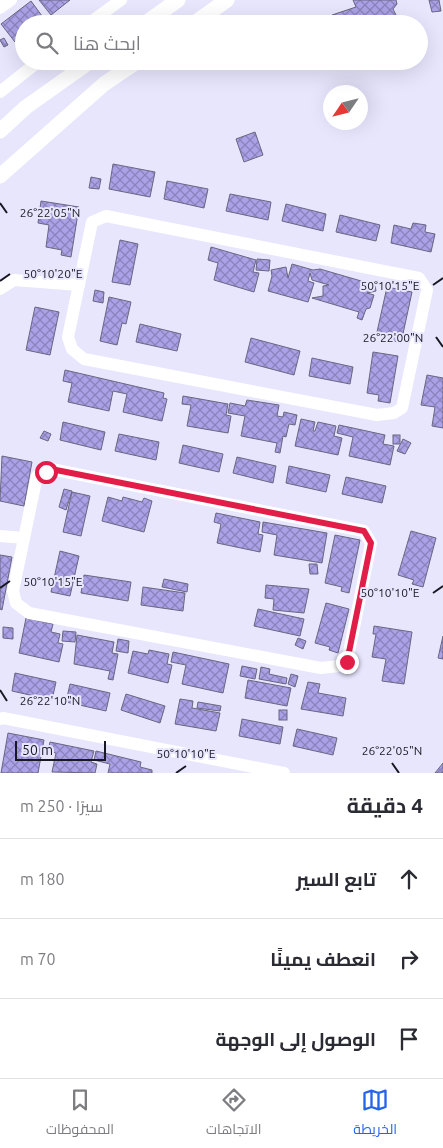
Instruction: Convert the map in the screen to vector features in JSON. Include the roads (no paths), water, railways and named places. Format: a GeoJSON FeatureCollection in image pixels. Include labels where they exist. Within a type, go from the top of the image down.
{"type":"FeatureCollection","features":[{"type":"Feature","properties":{"kind":"street"},"geometry":{"type":"LineString","coordinates":[[0,8],[11,0]]}},
{"type":"Feature","properties":{"kind":"street"},"geometry":{"type":"LineString","coordinates":[[157,15],[178,0]]}},
{"type":"Feature","properties":{"kind":"street"},"geometry":{"type":"LineString","coordinates":[[206,15],[228,0]]}},
{"type":"Feature","properties":{"kind":"street"},"geometry":{"type":"LineString","coordinates":[[98,15],[113,2]]}},
{"type":"Feature","properties":{"kind":"street"},"geometry":{"type":"LineString","coordinates":[[0,92],[28,70]]}},
{"type":"Feature","properties":{"kind":"street"},"geometry":{"type":"LineString","coordinates":[[0,131],[26,107],[78,70]]}},
{"type":"Feature","properties":{"kind":"street"},"geometry":{"type":"LineString","coordinates":[[0,176],[104,84],[125,70]]}},
{"type":"Feature","properties":{"kind":"street"},"geometry":{"type":"LineString","coordinates":[[106,216],[419,278],[427,290],[402,408],[394,413],[377,415],[84,359],[72,349],[68,337],[79,285],[92,222],[106,216]]}},
{"type":"Feature","properties":{"kind":"street"},"geometry":{"type":"LineString","coordinates":[[0,290],[14,280],[79,285]]}},
{"type":"Feature","properties":{"kind":"street"},"geometry":{"type":"LineString","coordinates":[[51,469],[364,531],[371,543],[347,662],[339,666],[321,668],[29,613],[16,602],[13,590],[24,538],[37,476],[51,469]]}},
{"type":"Feature","properties":{"kind":"street"},"geometry":{"type":"LineString","coordinates":[[0,536],[24,538]]}},
{"type":"Feature","properties":{"kind":"street"},"geometry":{"type":"LineString","coordinates":[[0,719],[3,718],[284,773]]}}]}
